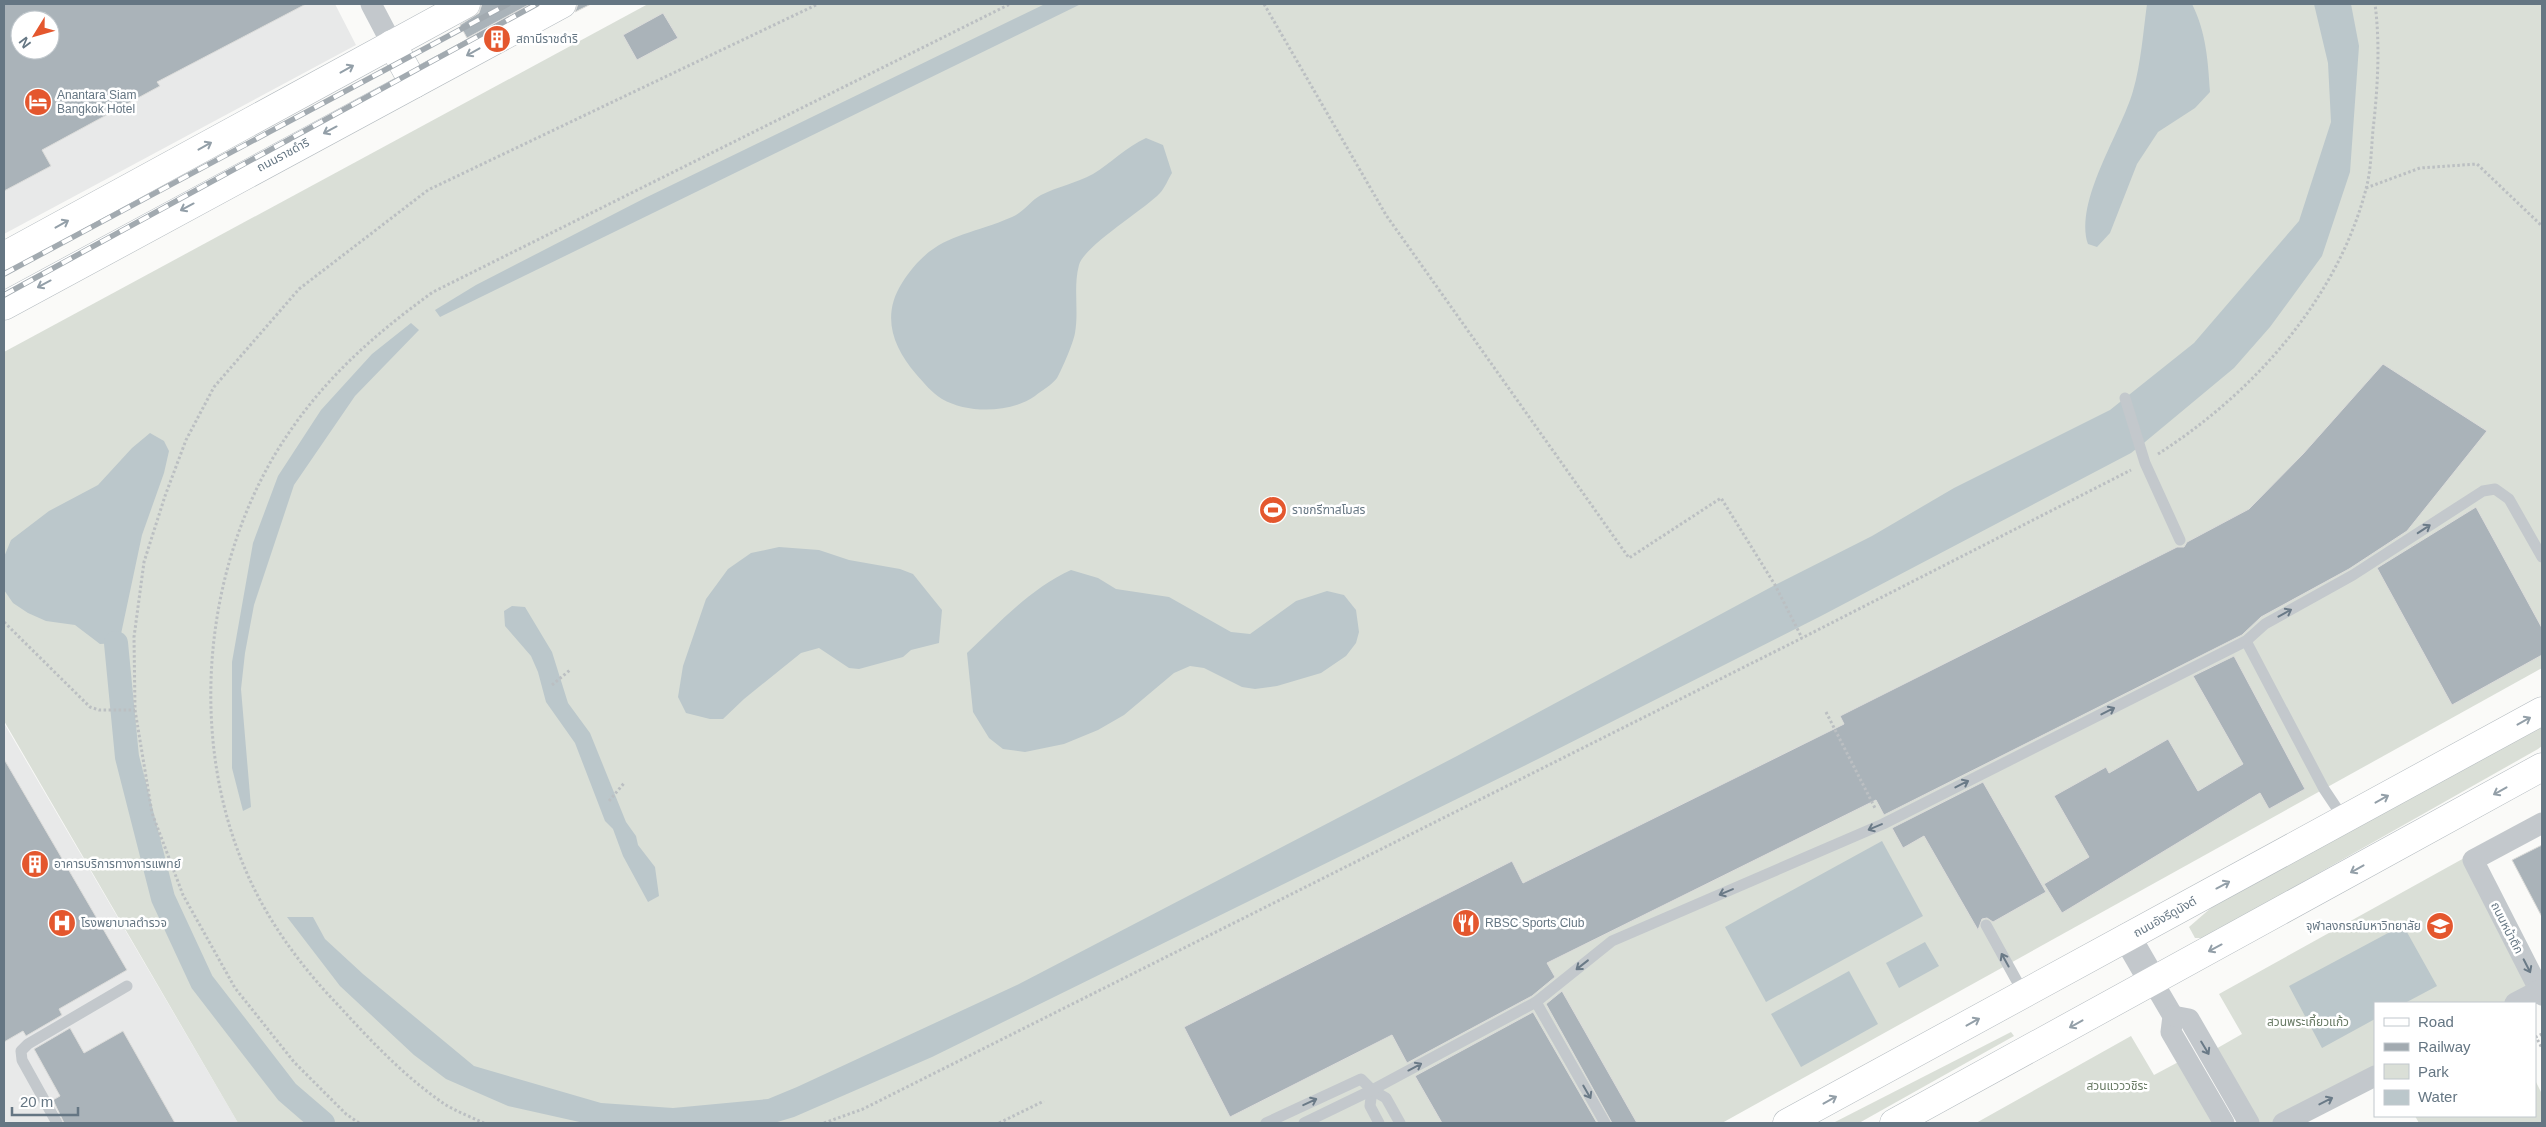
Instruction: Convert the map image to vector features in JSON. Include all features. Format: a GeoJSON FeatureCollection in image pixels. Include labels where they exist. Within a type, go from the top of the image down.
{"type":"FeatureCollection","features":[{"type":"Feature","properties":{"kind":"main road"},"geometry":{"type":"LineString","coordinates":[[4,256],[466,4]]}},
{"type":"Feature","properties":{"kind":"main road","name":"ถนนราชดำริ"},"geometry":{"type":"LineString","coordinates":[[4,306],[562,4]]}},
{"type":"Feature","properties":{"kind":"main road"},"geometry":{"type":"LineString","coordinates":[[392,44],[414,84]]}},
{"type":"Feature","properties":{"kind":"main road","name":"ถนนอังรีดูนังต์"},"geometry":{"type":"LineString","coordinates":[[1787,1123],[2542,710]]}},
{"type":"Feature","properties":{"kind":"main road"},"geometry":{"type":"LineString","coordinates":[[1894,1123],[1924,1116],[2153,982],[2542,767]]}},
{"type":"Feature","properties":{"kind":"street"},"geometry":{"type":"LineString","coordinates":[[371,4],[392,44]]}},
{"type":"Feature","properties":{"kind":"street","name":"ถนนหน้าตึก"},"geometry":{"type":"LineString","coordinates":[[2541,993],[2473,860],[2542,823]]}},
{"type":"Feature","properties":{"kind":"street"},"geometry":{"type":"LineString","coordinates":[[2128,937],[2173,1016],[2171,1032],[2224,1123]]}},
{"type":"Feature","properties":{"kind":"street"},"geometry":{"type":"LineString","coordinates":[[2518,1002],[2541,993]]}},
{"type":"Feature","properties":{"kind":"street"},"geometry":{"type":"LineString","coordinates":[[2173,1016],[2189,1019],[2249,1123]]}},
{"type":"Feature","properties":{"kind":"street"},"geometry":{"type":"LineString","coordinates":[[2283,1123],[2374,1077]]}},
{"type":"Feature","properties":{"kind":"lane"},"geometry":{"type":"LineString","coordinates":[[2125,398],[2143,457],[2180,540]]}},
{"type":"Feature","properties":{"kind":"lane"},"geometry":{"type":"LineString","coordinates":[[1304,1123],[1372,1090],[1536,1002],[1612,941],[1920,808],[2246,641],[2265,624],[2353,575],[2483,491],[2495,489],[2509,499],[2542,557]]}},
{"type":"Feature","properties":{"kind":"lane"},"geometry":{"type":"LineString","coordinates":[[2246,641],[2324,789],[2344,820]]}},
{"type":"Feature","properties":{"kind":"lane"},"geometry":{"type":"LineString","coordinates":[[1986,926],[2024,994]]}},
{"type":"Feature","properties":{"kind":"lane"},"geometry":{"type":"LineString","coordinates":[[57,1123],[22,1060],[21,1051],[28,1044],[127,986]]}},
{"type":"Feature","properties":{"kind":"lane"},"geometry":{"type":"LineString","coordinates":[[1536,1002],[1605,1123]]}},
{"type":"Feature","properties":{"kind":"lane"},"geometry":{"type":"LineString","coordinates":[[1266,1123],[1361,1079],[1372,1090],[1386,1098],[1400,1123]]}},
{"type":"Feature","properties":{"kind":"lane"},"geometry":{"type":"LineString","coordinates":[[1372,1090],[1370,1106],[1379,1123]]}},
{"type":"Feature","properties":{"kind":"path"},"geometry":{"type":"LineString","coordinates":[[359,1123],[346,1114],[294,1062],[235,988],[188,903],[152,813],[135,710],[134,637],[144,562],[165,496],[186,440],[214,387],[299,289],[428,190],[818,4]]}},
{"type":"Feature","properties":{"kind":"path"},"geometry":{"type":"LineString","coordinates":[[484,1123],[445,1104],[406,1074],[320,987],[264,908],[243,862],[227,816],[216,763],[211,717],[216,628],[231,553],[244,514],[275,454],[320,393],[346,362],[377,334],[433,292],[1010,4]]}},
{"type":"Feature","properties":{"kind":"path"},"geometry":{"type":"LineString","coordinates":[[1264,4],[1386,215],[1629,558],[1721,498],[1774,585],[1802,638]]}},
{"type":"Feature","properties":{"kind":"path"},"geometry":{"type":"LineString","coordinates":[[824,1123],[863,1109],[1802,638],[2143,457],[2178,442],[2235,396],[2302,324],[2333,272],[2353,226],[2366,188],[2378,82],[2375,4]]}},
{"type":"Feature","properties":{"kind":"path"},"geometry":{"type":"LineString","coordinates":[[2366,188],[2420,168],[2477,164],[2542,226]]}},
{"type":"Feature","properties":{"kind":"path"},"geometry":{"type":"LineString","coordinates":[[4,622],[68,688],[90,707],[100,710],[135,710]]}},
{"type":"Feature","properties":{"kind":"path"},"geometry":{"type":"LineString","coordinates":[[552,685],[570,670]]}},
{"type":"Feature","properties":{"kind":"path"},"geometry":{"type":"LineString","coordinates":[[1826,712],[1883,824]]}},
{"type":"Feature","properties":{"kind":"path"},"geometry":{"type":"LineString","coordinates":[[609,800],[625,782]]}},
{"type":"Feature","properties":{"kind":"path"},"geometry":{"type":"LineString","coordinates":[[2542,1034],[2536,1037],[2542,1048]]}},
{"type":"Feature","properties":{"kind":"path"},"geometry":{"type":"LineString","coordinates":[[999,1123],[1044,1101]]}},
{"type":"Feature","properties":{"kind":"shaded area"},"geometry":{"type":"Polygon","coordinates":[[[4,4],[335,4],[356,45],[4,234],[4,4]]]}},
{"type":"Feature","properties":{"kind":"shaded area","name":"โรงพยาบาลตำรวจ"},"geometry":{"type":"Polygon","coordinates":[[[4,723],[238,1123],[4,1123],[4,723]]]}},
{"type":"Feature","properties":{"kind":"green space","name":"ราชกรีฑาสโมสร"},"geometry":{"type":"Polygon","coordinates":[[[648,4],[2542,4],[2542,668],[1722,1123],[238,1123],[4,721],[4,352],[648,4]]]}},
{"type":"Feature","properties":{"kind":"green space"},"geometry":{"type":"Polygon","coordinates":[[[2542,726],[2542,746],[2538,749],[2204,938],[2195,938],[2189,927],[2212,907],[2542,726]]]}},
{"type":"Feature","properties":{"kind":"green space","name":"สวนพระเกี้ยวแก้ว"},"geometry":{"type":"Polygon","coordinates":[[[2466,857],[2533,990],[2510,1002],[2374,1002],[2374,1073],[2275,1123],[2257,1123],[2214,1050],[2242,1034],[2219,994],[2466,857]]]}},
{"type":"Feature","properties":{"kind":"green space"},"geometry":{"type":"Polygon","coordinates":[[[2011,1032],[2014,1036],[1859,1123],[1833,1123],[2011,1032]]]}},
{"type":"Feature","properties":{"kind":"green space","name":"สวนแวววชิระ"},"geometry":{"type":"Polygon","coordinates":[[[2131,1036],[2154,1075],[2184,1059],[2218,1123],[1976,1123],[2131,1036]]]}},
{"type":"Feature","properties":{"kind":"green space"},"geometry":{"type":"Polygon","coordinates":[[[2536,1082],[2542,1094],[2542,1123],[2419,1123],[2416,1117],[2536,1117],[2536,1082]]]}},
{"type":"Feature","properties":{"kind":"water"},"geometry":{"type":"Polygon","coordinates":[[[1045,4],[1081,4],[440,317],[435,310],[476,285],[645,198],[1045,4]]]}},
{"type":"Feature","properties":{"kind":"water"},"geometry":{"type":"Polygon","coordinates":[[[2147,4],[2192,4],[2203,36],[2210,92],[2195,108],[2158,132],[2137,164],[2110,233],[2097,247],[2088,244],[2085,227],[2087,208],[2101,167],[2133,91],[2140,59],[2147,4]]]}},
{"type":"Feature","properties":{"kind":"water"},"geometry":{"type":"Polygon","coordinates":[[[2314,4],[2351,4],[2359,46],[2350,172],[2322,256],[2270,327],[2234,368],[2131,453],[1821,616],[1538,759],[932,1057],[794,1117],[774,1123],[584,1123],[508,1106],[446,1079],[414,1055],[340,986],[287,917],[313,917],[325,939],[363,974],[474,1066],[601,1103],[673,1108],[768,1099],[797,1087],[1019,984],[1457,756],[1775,585],[1872,536],[1954,488],[2110,410],[2194,343],[2299,221],[2331,122],[2328,63],[2314,4]]]}},
{"type":"Feature","properties":{"kind":"water"},"geometry":{"type":"Polygon","coordinates":[[[1146,138],[1163,145],[1172,173],[1160,193],[1103,238],[1083,257],[1077,273],[1075,333],[1057,378],[1025,402],[1002,408],[977,409],[964,407],[952,404],[935,394],[908,364],[892,331],[892,307],[896,295],[914,267],[938,246],[951,239],[1016,215],[1041,195],[1093,174],[1146,138]]]}},
{"type":"Feature","properties":{"kind":"water"},"geometry":{"type":"Polygon","coordinates":[[[411,323],[419,330],[355,396],[294,485],[254,605],[245,653],[241,689],[251,807],[243,811],[232,768],[232,662],[253,543],[278,476],[321,410],[372,354],[411,323]]]}},
{"type":"Feature","properties":{"kind":"water"},"geometry":{"type":"Polygon","coordinates":[[[150,433],[164,441],[169,451],[164,473],[142,535],[121,634],[116,643],[100,644],[75,625],[46,621],[28,613],[13,603],[4,590],[4,557],[11,540],[49,511],[98,485],[132,448],[150,433]]]}},
{"type":"Feature","properties":{"kind":"water"},"geometry":{"type":"Polygon","coordinates":[[[779,547],[819,550],[849,560],[900,569],[913,574],[942,610],[939,643],[911,650],[903,657],[859,669],[849,668],[819,648],[801,653],[744,699],[723,719],[710,719],[686,713],[678,697],[683,666],[706,599],[728,569],[751,553],[779,547]]]}},
{"type":"Feature","properties":{"kind":"water"},"geometry":{"type":"Polygon","coordinates":[[[1071,570],[1098,578],[1116,589],[1169,597],[1231,632],[1250,634],[1296,601],[1327,591],[1344,595],[1356,610],[1359,632],[1356,643],[1346,656],[1321,673],[1277,686],[1255,689],[1242,687],[1204,668],[1190,666],[1174,673],[1124,715],[1098,730],[1064,744],[1025,752],[1003,749],[989,738],[973,712],[967,653],[1042,586],[1071,570]]]}},
{"type":"Feature","properties":{"kind":"water"},"geometry":{"type":"Polygon","coordinates":[[[512,606],[525,607],[552,652],[568,703],[590,733],[626,822],[636,836],[638,845],[655,867],[659,896],[648,902],[623,856],[613,829],[605,821],[575,743],[546,702],[538,672],[531,656],[505,626],[504,611],[512,606]]]}},
{"type":"Feature","properties":{"kind":"water"},"geometry":{"type":"Polygon","coordinates":[[[1882,841],[1923,916],[1766,1002],[1725,927],[1882,841]]]}},
{"type":"Feature","properties":{"kind":"water"},"geometry":{"type":"Polygon","coordinates":[[[2403,925],[2437,986],[2407,1002],[2374,1002],[2374,1020],[2322,1048],[2289,986],[2403,925]]]}},
{"type":"Feature","properties":{"kind":"water"},"geometry":{"type":"Polygon","coordinates":[[[1925,942],[1939,966],[1899,988],[1886,963],[1925,942]]]}},
{"type":"Feature","properties":{"kind":"water"},"geometry":{"type":"Polygon","coordinates":[[[1849,971],[1878,1024],[1801,1067],[1771,1014],[1849,971]]]}},
{"type":"Feature","properties":{"kind":"building"},"geometry":{"type":"Polygon","coordinates":[[[4,4],[306,4],[157,82],[160,86],[42,150],[51,166],[4,191],[4,4]]]}},
{"type":"Feature","properties":{"kind":"building"},"geometry":{"type":"Polygon","coordinates":[[[482,4],[530,4],[467,38],[460,25],[479,13],[482,4]]]}},
{"type":"Feature","properties":{"kind":"building"},"geometry":{"type":"Polygon","coordinates":[[[578,4],[591,4],[575,12],[578,4]]]}},
{"type":"Feature","properties":{"kind":"building"},"geometry":{"type":"Polygon","coordinates":[[[663,13],[678,38],[637,60],[623,35],[663,13]]]}},
{"type":"Feature","properties":{"kind":"building"},"geometry":{"type":"Polygon","coordinates":[[[2383,364],[2487,431],[2407,531],[2349,569],[2261,617],[2242,635],[1884,815],[1876,800],[1547,963],[1555,977],[1532,996],[1407,1063],[1392,1035],[1230,1117],[1184,1027],[1512,861],[1523,883],[1844,724],[1840,716],[2177,547],[2184,547],[2187,542],[2249,509],[2303,454],[2383,364]]]}},
{"type":"Feature","properties":{"kind":"building"},"geometry":{"type":"Polygon","coordinates":[[[2476,507],[2542,628],[2542,655],[2452,705],[2377,568],[2476,507]]]}},
{"type":"Feature","properties":{"kind":"building"},"geometry":{"type":"Polygon","coordinates":[[[2234,656],[2305,789],[2269,809],[2260,793],[2062,913],[2044,884],[2089,857],[2054,796],[2106,767],[2109,773],[2168,739],[2198,791],[2243,764],[2193,676],[2234,656]]]}},
{"type":"Feature","properties":{"kind":"building","name":"อาคารบริการทางการแพทย์"},"geometry":{"type":"Polygon","coordinates":[[[4,759],[127,970],[59,1009],[62,1015],[26,1036],[23,1031],[4,1042],[4,759]]]}},
{"type":"Feature","properties":{"kind":"building"},"geometry":{"type":"Polygon","coordinates":[[[1983,782],[2046,892],[1993,922],[1987,918],[1982,919],[1978,930],[1924,836],[1903,848],[1892,828],[1983,782]]]}},
{"type":"Feature","properties":{"kind":"building"},"geometry":{"type":"Polygon","coordinates":[[[2542,845],[2542,917],[2512,860],[2542,845]]]}},
{"type":"Feature","properties":{"kind":"building"},"geometry":{"type":"Polygon","coordinates":[[[1562,991],[1637,1123],[1612,1123],[1546,1004],[1562,991]]]}},
{"type":"Feature","properties":{"kind":"building"},"geometry":{"type":"Polygon","coordinates":[[[1533,1012],[1597,1123],[1442,1123],[1415,1076],[1533,1012]]]}},
{"type":"Feature","properties":{"kind":"building"},"geometry":{"type":"Polygon","coordinates":[[[70,1028],[84,1053],[123,1031],[175,1123],[64,1123],[53,1100],[60,1096],[34,1049],[70,1028]]]}},
{"type":"Feature","properties":{"kind":"waterway"},"geometry":{"type":"LineString","coordinates":[[116,643],[127,757],[163,898],[202,982],[287,1092],[323,1123]]}},
{"type":"Feature","properties":{"kind":"railway"},"geometry":{"type":"LineString","coordinates":[[4,274],[508,4]]}},
{"type":"Feature","properties":{"kind":"railway"},"geometry":{"type":"LineString","coordinates":[[4,295],[537,4]]}},
{"type":"Feature","properties":{"kind":"place","name":"สถานีราชดำริ"},"geometry":{"type":"Point","coordinates":[497,39]}},
{"type":"Feature","properties":{"kind":"place","name":"Anantara Siam Bangkok Hotel"},"geometry":{"type":"Point","coordinates":[38,102]}},
{"type":"Feature","properties":{"kind":"place","name":"ราชกรีฑาสโมสร"},"geometry":{"type":"Point","coordinates":[1273,510]}},
{"type":"Feature","properties":{"kind":"place","name":"อาคารบริการทางการแพทย์"},"geometry":{"type":"Point","coordinates":[35,864]}},
{"type":"Feature","properties":{"kind":"place","name":"โรงพยาบาลตำรวจ"},"geometry":{"type":"Point","coordinates":[62,923]}},
{"type":"Feature","properties":{"kind":"place","name":"RBSC Sports Club"},"geometry":{"type":"Point","coordinates":[1466,923]}},
{"type":"Feature","properties":{"kind":"place","name":"จุฬาลงกรณ์มหาวิทยาลัย"},"geometry":{"type":"Point","coordinates":[2440,926]}}]}
